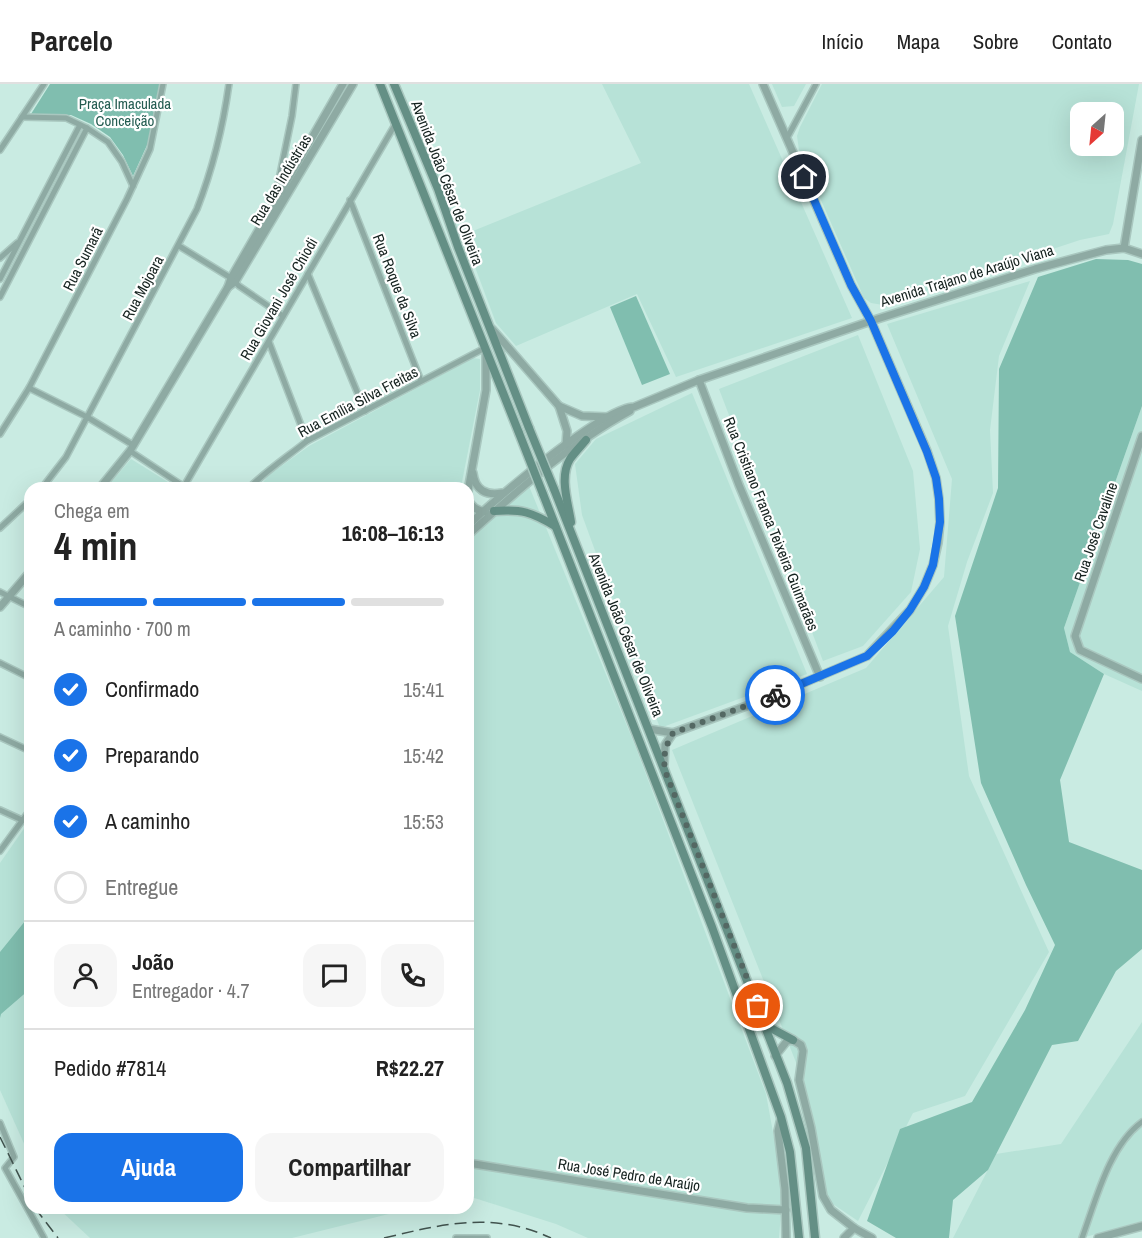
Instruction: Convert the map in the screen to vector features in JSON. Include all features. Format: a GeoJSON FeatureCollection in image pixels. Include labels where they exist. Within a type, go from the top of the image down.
{"type":"FeatureCollection","features":[{"type":"Feature","properties":{"kind":"main road","name":"Avenida João César de Oliveira"},"geometry":{"type":"LineString","coordinates":[[380,84],[712,927],[781,1117],[790,1152],[799,1238]]}},
{"type":"Feature","properties":{"kind":"main road","name":"Avenida João César de Oliveira"},"geometry":{"type":"LineString","coordinates":[[394,84],[438,189],[488,325],[649,729],[794,1104],[806,1148],[814,1238]]}},
{"type":"Feature","properties":{"kind":"main road"},"geometry":{"type":"LineString","coordinates":[[476,327],[484,328],[488,325]]}},
{"type":"Feature","properties":{"kind":"main road"},"geometry":{"type":"LineString","coordinates":[[573,537],[565,486],[566,474],[569,460],[586,440]]}},
{"type":"Feature","properties":{"kind":"main road"},"geometry":{"type":"LineString","coordinates":[[494,511],[527,511],[555,526]]}},
{"type":"Feature","properties":{"kind":"main road"},"geometry":{"type":"LineString","coordinates":[[765,1025],[793,1040]]}},
{"type":"Feature","properties":{"kind":"street"},"geometry":{"type":"LineString","coordinates":[[0,150],[44,84]]}},
{"type":"Feature","properties":{"kind":"street","name":"Rua Sumarã"},"geometry":{"type":"LineString","coordinates":[[0,434],[29,388],[133,186],[150,149],[163,84]]}},
{"type":"Feature","properties":{"kind":"street","name":"Rua Mojoara"},"geometry":{"type":"LineString","coordinates":[[47,482],[66,457],[179,246],[209,177],[229,84]]}},
{"type":"Feature","properties":{"kind":"street"},"geometry":{"type":"LineString","coordinates":[[285,193],[279,184],[296,84]]}},
{"type":"Feature","properties":{"kind":"street","name":"Rua das Indústrias"},"geometry":{"type":"LineString","coordinates":[[285,193],[343,84]]}},
{"type":"Feature","properties":{"kind":"street","name":"Rua das Indústrias"},"geometry":{"type":"LineString","coordinates":[[105,482],[132,448],[353,84]]}},
{"type":"Feature","properties":{"kind":"street"},"geometry":{"type":"LineString","coordinates":[[649,729],[673,733],[820,677],[867,656],[893,631],[910,610],[924,587],[933,565],[938,543],[939,499],[936,478],[927,452],[871,321],[851,285],[763,84]]}},
{"type":"Feature","properties":{"kind":"street"},"geometry":{"type":"LineString","coordinates":[[787,138],[816,84]]}},
{"type":"Feature","properties":{"kind":"street"},"geometry":{"type":"LineString","coordinates":[[22,117],[66,118],[87,128],[108,142],[122,162],[133,186]]}},
{"type":"Feature","properties":{"kind":"street","name":"Rua Giovani José Chiodi"},"geometry":{"type":"LineString","coordinates":[[187,482],[396,123]]}},
{"type":"Feature","properties":{"kind":"street"},"geometry":{"type":"LineString","coordinates":[[0,279],[80,125]]}},
{"type":"Feature","properties":{"kind":"street"},"geometry":{"type":"LineString","coordinates":[[0,297],[87,128]]}},
{"type":"Feature","properties":{"kind":"street"},"geometry":{"type":"LineString","coordinates":[[1124,248],[1142,140]]}},
{"type":"Feature","properties":{"kind":"street"},"geometry":{"type":"LineString","coordinates":[[45,192],[52,196]]}},
{"type":"Feature","properties":{"kind":"street","name":"Rua Roque da Silva"},"geometry":{"type":"LineString","coordinates":[[350,200],[421,381]]}},
{"type":"Feature","properties":{"kind":"street"},"geometry":{"type":"LineString","coordinates":[[0,258],[21,239]]}},
{"type":"Feature","properties":{"kind":"street"},"geometry":{"type":"LineString","coordinates":[[179,246],[233,280],[283,316]]}},
{"type":"Feature","properties":{"kind":"street","name":"Avenida Trajano de Araújo Viana"},"geometry":{"type":"LineString","coordinates":[[474,520],[502,493],[567,444],[608,417],[699,380],[871,321],[1090,253],[1124,248],[1142,254]]}},
{"type":"Feature","properties":{"kind":"street"},"geometry":{"type":"LineString","coordinates":[[308,274],[365,411]]}},
{"type":"Feature","properties":{"kind":"street","name":"Avenida Trajano de Araújo Viana"},"geometry":{"type":"LineString","coordinates":[[488,325],[559,406],[582,416],[608,417]]}},
{"type":"Feature","properties":{"kind":"street"},"geometry":{"type":"LineString","coordinates":[[268,342],[307,441]]}},
{"type":"Feature","properties":{"kind":"street"},"geometry":{"type":"LineString","coordinates":[[470,482],[486,390],[486,349]]}},
{"type":"Feature","properties":{"kind":"street","name":"Rua Emília Silva Freitas"},"geometry":{"type":"LineString","coordinates":[[255,482],[266,471],[307,441],[486,349]]}},
{"type":"Feature","properties":{"kind":"street","name":"Rua Cristiano Franca Teixeira Guimarães"},"geometry":{"type":"LineString","coordinates":[[699,380],[739,485],[820,677]]}},
{"type":"Feature","properties":{"kind":"street"},"geometry":{"type":"LineString","coordinates":[[486,390],[493,387],[502,390]]}},
{"type":"Feature","properties":{"kind":"street"},"geometry":{"type":"LineString","coordinates":[[29,388],[87,417],[177,482]]}},
{"type":"Feature","properties":{"kind":"street"},"geometry":{"type":"LineString","coordinates":[[542,471],[567,444],[567,431],[559,406]]}},
{"type":"Feature","properties":{"kind":"street","name":"Avenida Trajano de Araújo Viana"},"geometry":{"type":"LineString","coordinates":[[474,529],[542,471],[634,407]]}},
{"type":"Feature","properties":{"kind":"street","name":"Rua José Cavaline"},"geometry":{"type":"LineString","coordinates":[[1142,436],[1075,636],[1080,650],[1142,679]]}},
{"type":"Feature","properties":{"kind":"street"},"geometry":{"type":"LineString","coordinates":[[472,470],[476,483],[483,491],[494,495],[502,493]]}},
{"type":"Feature","properties":{"kind":"street"},"geometry":{"type":"LineString","coordinates":[[0,528],[24,506]]}},
{"type":"Feature","properties":{"kind":"street"},"geometry":{"type":"LineString","coordinates":[[474,508],[482,512],[494,511]]}},
{"type":"Feature","properties":{"kind":"street"},"geometry":{"type":"LineString","coordinates":[[0,608],[24,579]]}},
{"type":"Feature","properties":{"kind":"street"},"geometry":{"type":"LineString","coordinates":[[0,592],[24,604]]}},
{"type":"Feature","properties":{"kind":"street"},"geometry":{"type":"LineString","coordinates":[[0,663],[24,675]]}},
{"type":"Feature","properties":{"kind":"street"},"geometry":{"type":"LineString","coordinates":[[665,771],[663,758],[665,745],[673,733]]}},
{"type":"Feature","properties":{"kind":"street"},"geometry":{"type":"LineString","coordinates":[[0,737],[24,748]]}},
{"type":"Feature","properties":{"kind":"street"},"geometry":{"type":"LineString","coordinates":[[0,810],[22,820]]}},
{"type":"Feature","properties":{"kind":"street"},"geometry":{"type":"LineString","coordinates":[[0,852],[24,818]]}},
{"type":"Feature","properties":{"kind":"street"},"geometry":{"type":"LineString","coordinates":[[775,1056],[784,1043],[793,1040],[801,1044],[803,1051],[799,1080],[811,1128],[823,1196],[831,1210],[854,1228],[872,1238]]}},
{"type":"Feature","properties":{"kind":"street"},"geometry":{"type":"LineString","coordinates":[[781,1117],[778,1131],[785,1183],[786,1238]]}},
{"type":"Feature","properties":{"kind":"street"},"geometry":{"type":"LineString","coordinates":[[1082,1238],[1116,1149],[1131,1130],[1142,1122]]}},
{"type":"Feature","properties":{"kind":"street"},"geometry":{"type":"LineString","coordinates":[[0,1123],[14,1157],[5,1168],[24,1202]]}},
{"type":"Feature","properties":{"kind":"street","name":"Rua José Pedro de Araújo"},"geometry":{"type":"LineString","coordinates":[[474,1164],[747,1208],[786,1210]]}},
{"type":"Feature","properties":{"kind":"street"},"geometry":{"type":"LineString","coordinates":[[31,1214],[44,1238]]}},
{"type":"Feature","properties":{"kind":"street"},"geometry":{"type":"LineString","coordinates":[[1098,1238],[1142,1226]]}},
{"type":"Feature","properties":{"kind":"street"},"geometry":{"type":"LineString","coordinates":[[844,1238],[854,1228]]}},
{"type":"Feature","properties":{"kind":"street"},"geometry":{"type":"LineString","coordinates":[[456,1238],[487,1238]]}},
{"type":"Feature","properties":{"kind":"shaded area"},"geometry":{"type":"Polygon","coordinates":[[[602,84],[749,84],[852,318],[676,377],[637,294],[516,346],[496,323],[463,235],[641,163],[602,84]]]}},
{"type":"Feature","properties":{"kind":"shaded area"},"geometry":{"type":"Polygon","coordinates":[[[772,84],[806,84],[794,106],[782,107],[772,84]]]}},
{"type":"Feature","properties":{"kind":"shaded area"},"geometry":{"type":"Polygon","coordinates":[[[822,84],[1139,84],[1113,224],[1109,234],[1080,240],[883,305],[871,303],[864,298],[799,150],[797,136],[822,84]]]}},
{"type":"Feature","properties":{"kind":"shaded area"},"geometry":{"type":"Polygon","coordinates":[[[1030,281],[999,356],[990,430],[993,493],[967,562],[948,626],[969,776],[1049,952],[965,1096],[913,1113],[858,1221],[827,1200],[801,1075],[672,750],[866,668],[944,577],[952,479],[887,324],[1030,281]]]}},
{"type":"Feature","properties":{"kind":"shaded area"},"geometry":{"type":"Polygon","coordinates":[[[858,335],[913,471],[920,549],[911,592],[863,646],[823,661],[719,389],[858,335]]]}},
{"type":"Feature","properties":{"kind":"shaded area"},"geometry":{"type":"Polygon","coordinates":[[[473,358],[480,359],[480,390],[462,482],[263,482],[269,475],[309,446],[473,358]]]}},
{"type":"Feature","properties":{"kind":"shaded area"},"geometry":{"type":"Polygon","coordinates":[[[692,393],[807,674],[660,728],[582,515],[575,464],[596,439],[692,393]]]}},
{"type":"Feature","properties":{"kind":"shaded area"},"geometry":{"type":"Polygon","coordinates":[[[1142,406],[1142,691],[1104,674],[1070,652],[1064,628],[1142,406]]]}},
{"type":"Feature","properties":{"kind":"shaded area"},"geometry":{"type":"Polygon","coordinates":[[[131,459],[168,482],[111,482],[131,459]]]}},
{"type":"Feature","properties":{"kind":"shaded area"},"geometry":{"type":"Polygon","coordinates":[[[529,486],[636,748],[766,1094],[783,1187],[779,1238],[588,1238],[556,1224],[474,1198],[474,531],[529,486]]]}},
{"type":"Feature","properties":{"kind":"shaded area"},"geometry":{"type":"Polygon","coordinates":[[[24,829],[24,1144],[0,1090],[0,863],[24,829]]]}},
{"type":"Feature","properties":{"kind":"shaded area"},"geometry":{"type":"Polygon","coordinates":[[[1142,1022],[1142,1221],[1082,1238],[953,1238],[996,1154],[1061,1144],[1142,1022]]]}},
{"type":"Feature","properties":{"kind":"shaded area"},"geometry":{"type":"Polygon","coordinates":[[[64,1214],[389,1214],[292,1238],[90,1238],[64,1214]]]}},
{"type":"Feature","properties":{"kind":"green space","name":"Praça Imaculada Conceição"},"geometry":{"type":"Polygon","coordinates":[[[50,84],[161,84],[148,143],[133,176],[123,155],[110,137],[91,124],[71,115],[31,114],[50,84]]]}},
{"type":"Feature","properties":{"kind":"green space"},"geometry":{"type":"Polygon","coordinates":[[[1096,259],[1128,260],[1142,264],[1142,406],[1064,628],[1070,652],[1104,674],[1060,780],[1069,842],[1142,870],[1142,949],[1116,971],[1078,1041],[1052,1045],[988,1170],[953,1200],[949,1238],[896,1238],[867,1221],[900,1129],[972,1102],[1025,1010],[1055,945],[981,783],[955,616],[998,488],[999,369],[1038,277],[1096,259]]]}},
{"type":"Feature","properties":{"kind":"green space"},"geometry":{"type":"Polygon","coordinates":[[[636,296],[670,374],[642,385],[610,307],[636,296]]]}},
{"type":"Feature","properties":{"kind":"green space"},"geometry":{"type":"Polygon","coordinates":[[[24,922],[24,994],[1,1014],[0,1018],[0,952],[24,922]]]}},
{"type":"Feature","properties":{"kind":"railway"},"geometry":{"type":"LineString","coordinates":[[0,1137],[24,1186]]}},
{"type":"Feature","properties":{"kind":"railway"},"geometry":{"type":"LineString","coordinates":[[40,1214],[58,1238]]}},
{"type":"Feature","properties":{"kind":"railway"},"geometry":{"type":"LineString","coordinates":[[384,1238],[427,1228],[488,1222],[530,1230],[551,1238]]}},
{"type":"Feature","properties":{"kind":"way so far"},"geometry":{"type":"LineString","coordinates":[[758,1006],[665,771],[663,758],[665,745],[673,733],[775,695]]}},
{"type":"Feature","properties":{"kind":"route"},"geometry":{"type":"LineString","coordinates":[[775,695],[867,656],[893,631],[910,610],[924,587],[933,565],[940,522],[936,478],[927,452],[871,321],[851,285],[804,177]]}}]}
